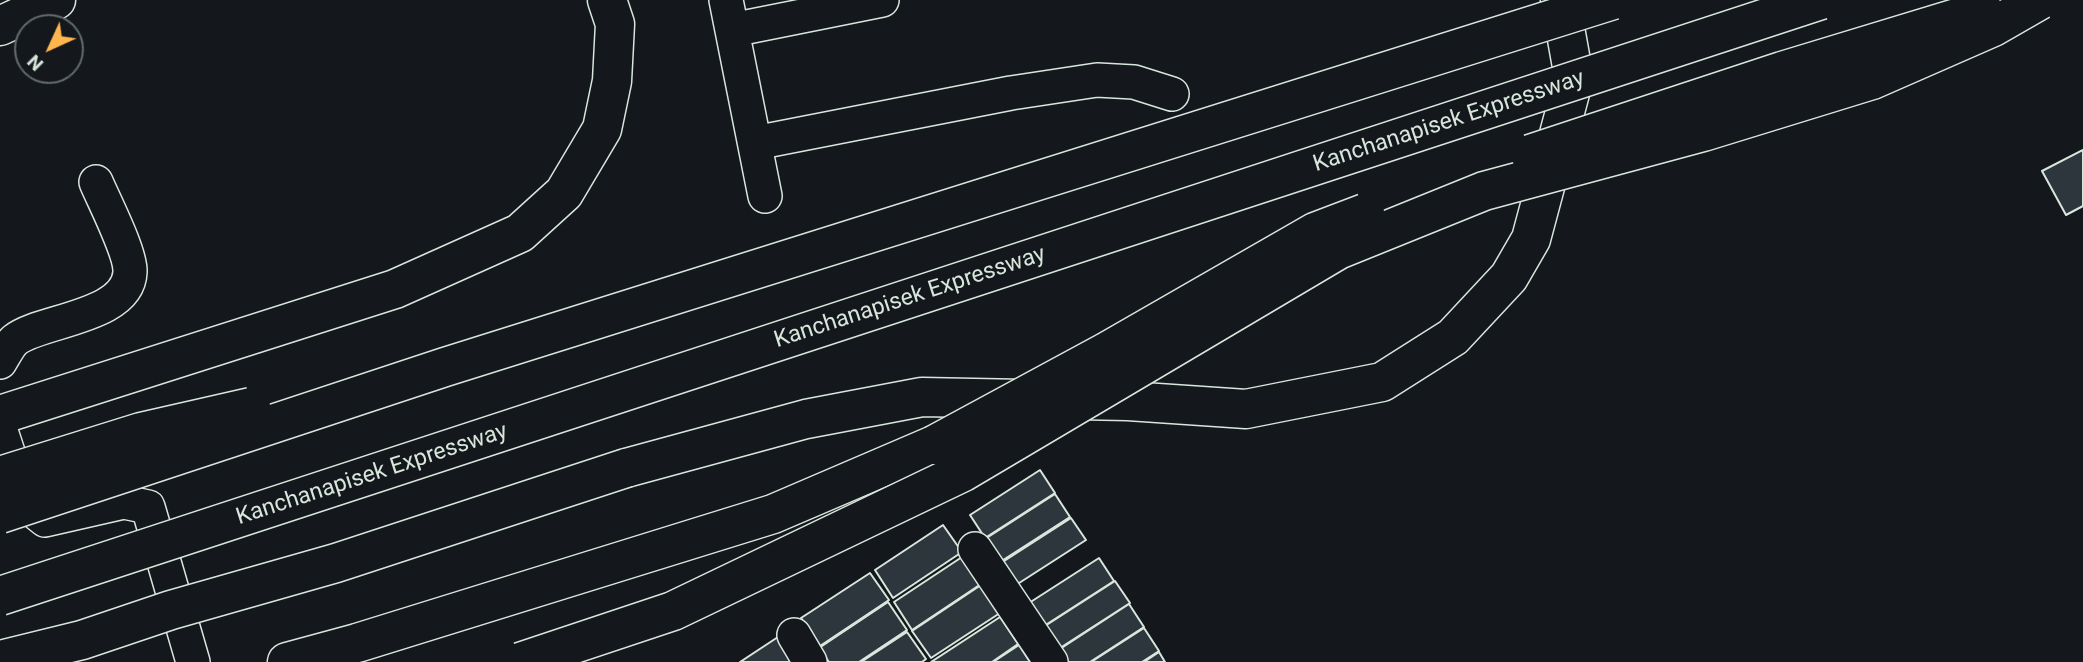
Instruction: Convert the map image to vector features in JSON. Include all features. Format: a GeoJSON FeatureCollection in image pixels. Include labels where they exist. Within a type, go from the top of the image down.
{"type":"FeatureCollection","features":[{"type":"Feature","properties":{"kind":"highway"},"geometry":{"type":"LineString","coordinates":[[0,26],[56,0]]}},
{"type":"Feature","properties":{"kind":"highway"},"geometry":{"type":"LineString","coordinates":[[0,415],[395,289],[520,233],[564,193],[602,129],[612,81],[615,24],[607,0]]}},
{"type":"Feature","properties":{"kind":"highway"},"geometry":{"type":"LineString","coordinates":[[0,660],[82,640],[171,610],[336,563],[626,468],[806,419],[922,397],[1128,401],[1245,409],[1382,382],[1453,337],[1509,277],[1531,239],[1574,78],[1560,0]]}},
{"type":"Feature","properties":{"kind":"highway"},"geometry":{"type":"LineString","coordinates":[[0,514],[445,366],[1612,0]]}},
{"type":"Feature","properties":{"kind":"highway","name":"Kanchanapisek Expressway"},"geometry":{"type":"LineString","coordinates":[[0,596],[1821,0]]}},
{"type":"Feature","properties":{"kind":"highway"},"geometry":{"type":"LineString","coordinates":[[287,662],[358,643],[773,514],[934,445],[1107,352],[1315,232],[1531,153],[1782,71],[2019,0]]}},
{"type":"Feature","properties":{"kind":"highway"},"geometry":{"type":"LineString","coordinates":[[520,662],[673,611],[963,472],[1338,250],[1484,191],[1703,132],[1872,80],[1993,27],[2040,0]]}},
{"type":"Feature","properties":{"kind":"highway"},"geometry":{"type":"LineString","coordinates":[[0,476],[141,432],[445,366]]}},
{"type":"Feature","properties":{"kind":"street"},"geometry":{"type":"LineString","coordinates":[[765,196],[729,15],[882,0]]}},
{"type":"Feature","properties":{"kind":"street"},"geometry":{"type":"LineString","coordinates":[[755,143],[1011,93],[1097,80],[1134,82],[1172,94]]}},
{"type":"Feature","properties":{"kind":"street"},"geometry":{"type":"LineString","coordinates":[[0,362],[15,339],[105,307],[124,288],[130,273],[127,256],[96,181]]}},
{"type":"Feature","properties":{"kind":"street"},"geometry":{"type":"LineString","coordinates":[[0,428],[25,504],[45,520],[124,502],[148,507],[193,662]]}},
{"type":"Feature","properties":{"kind":"street"},"geometry":{"type":"LineString","coordinates":[[975,549],[1051,662]]}},
{"type":"Feature","properties":{"kind":"building"},"geometry":{"type":"Polygon","coordinates":[[[2083,150],[2083,206],[2066,215],[2042,171],[2083,150]]]}},
{"type":"Feature","properties":{"kind":"building"},"geometry":{"type":"Polygon","coordinates":[[[1040,470],[1055,493],[985,538],[970,515],[1040,470]]]}},
{"type":"Feature","properties":{"kind":"building"},"geometry":{"type":"Polygon","coordinates":[[[1055,494],[1070,517],[1000,562],[985,539],[1055,494]]]}},
{"type":"Feature","properties":{"kind":"building"},"geometry":{"type":"Polygon","coordinates":[[[1071,518],[1086,540],[1016,585],[1001,563],[1071,518]]]}},
{"type":"Feature","properties":{"kind":"building"},"geometry":{"type":"Polygon","coordinates":[[[943,525],[962,552],[893,598],[875,570],[943,525]]]}},
{"type":"Feature","properties":{"kind":"building"},"geometry":{"type":"Polygon","coordinates":[[[962,557],[981,584],[912,630],[894,602],[962,557]]]}},
{"type":"Feature","properties":{"kind":"building"},"geometry":{"type":"Polygon","coordinates":[[[1099,558],[1114,581],[1044,626],[1029,603],[1099,558]]]}},
{"type":"Feature","properties":{"kind":"building"},"geometry":{"type":"Polygon","coordinates":[[[870,573],[889,600],[820,646],[801,618],[870,573]]]}},
{"type":"Feature","properties":{"kind":"building"},"geometry":{"type":"Polygon","coordinates":[[[1115,581],[1130,603],[1060,648],[1045,626],[1115,581]]]}},
{"type":"Feature","properties":{"kind":"building"},"geometry":{"type":"Polygon","coordinates":[[[981,585],[1000,613],[931,658],[912,631],[981,585]]]}},
{"type":"Feature","properties":{"kind":"building"},"geometry":{"type":"Polygon","coordinates":[[[888,602],[907,630],[859,662],[829,662],[819,648],[888,602]]]}},
{"type":"Feature","properties":{"kind":"building"},"geometry":{"type":"Polygon","coordinates":[[[1129,604],[1144,627],[1090,662],[1068,662],[1060,649],[1129,604]]]}},
{"type":"Feature","properties":{"kind":"building"},"geometry":{"type":"Polygon","coordinates":[[[1000,617],[1018,644],[992,662],[931,662],[1000,617]]]}},
{"type":"Feature","properties":{"kind":"building"},"geometry":{"type":"Polygon","coordinates":[[[1144,628],[1159,651],[1142,662],[1091,662],[1144,628]]]}},
{"type":"Feature","properties":{"kind":"building"},"geometry":{"type":"Polygon","coordinates":[[[907,632],[926,659],[922,662],[861,662],[907,632]]]}},
{"type":"Feature","properties":{"kind":"building"},"geometry":{"type":"Polygon","coordinates":[[[778,637],[793,659],[788,662],[740,662],[778,637]]]}},
{"type":"Feature","properties":{"kind":"building"},"geometry":{"type":"Polygon","coordinates":[[[1019,645],[1030,662],[993,662],[1019,645]]]}},
{"type":"Feature","properties":{"kind":"building"},"geometry":{"type":"Polygon","coordinates":[[[1159,652],[1165,662],[1144,662],[1159,652]]]}}]}
